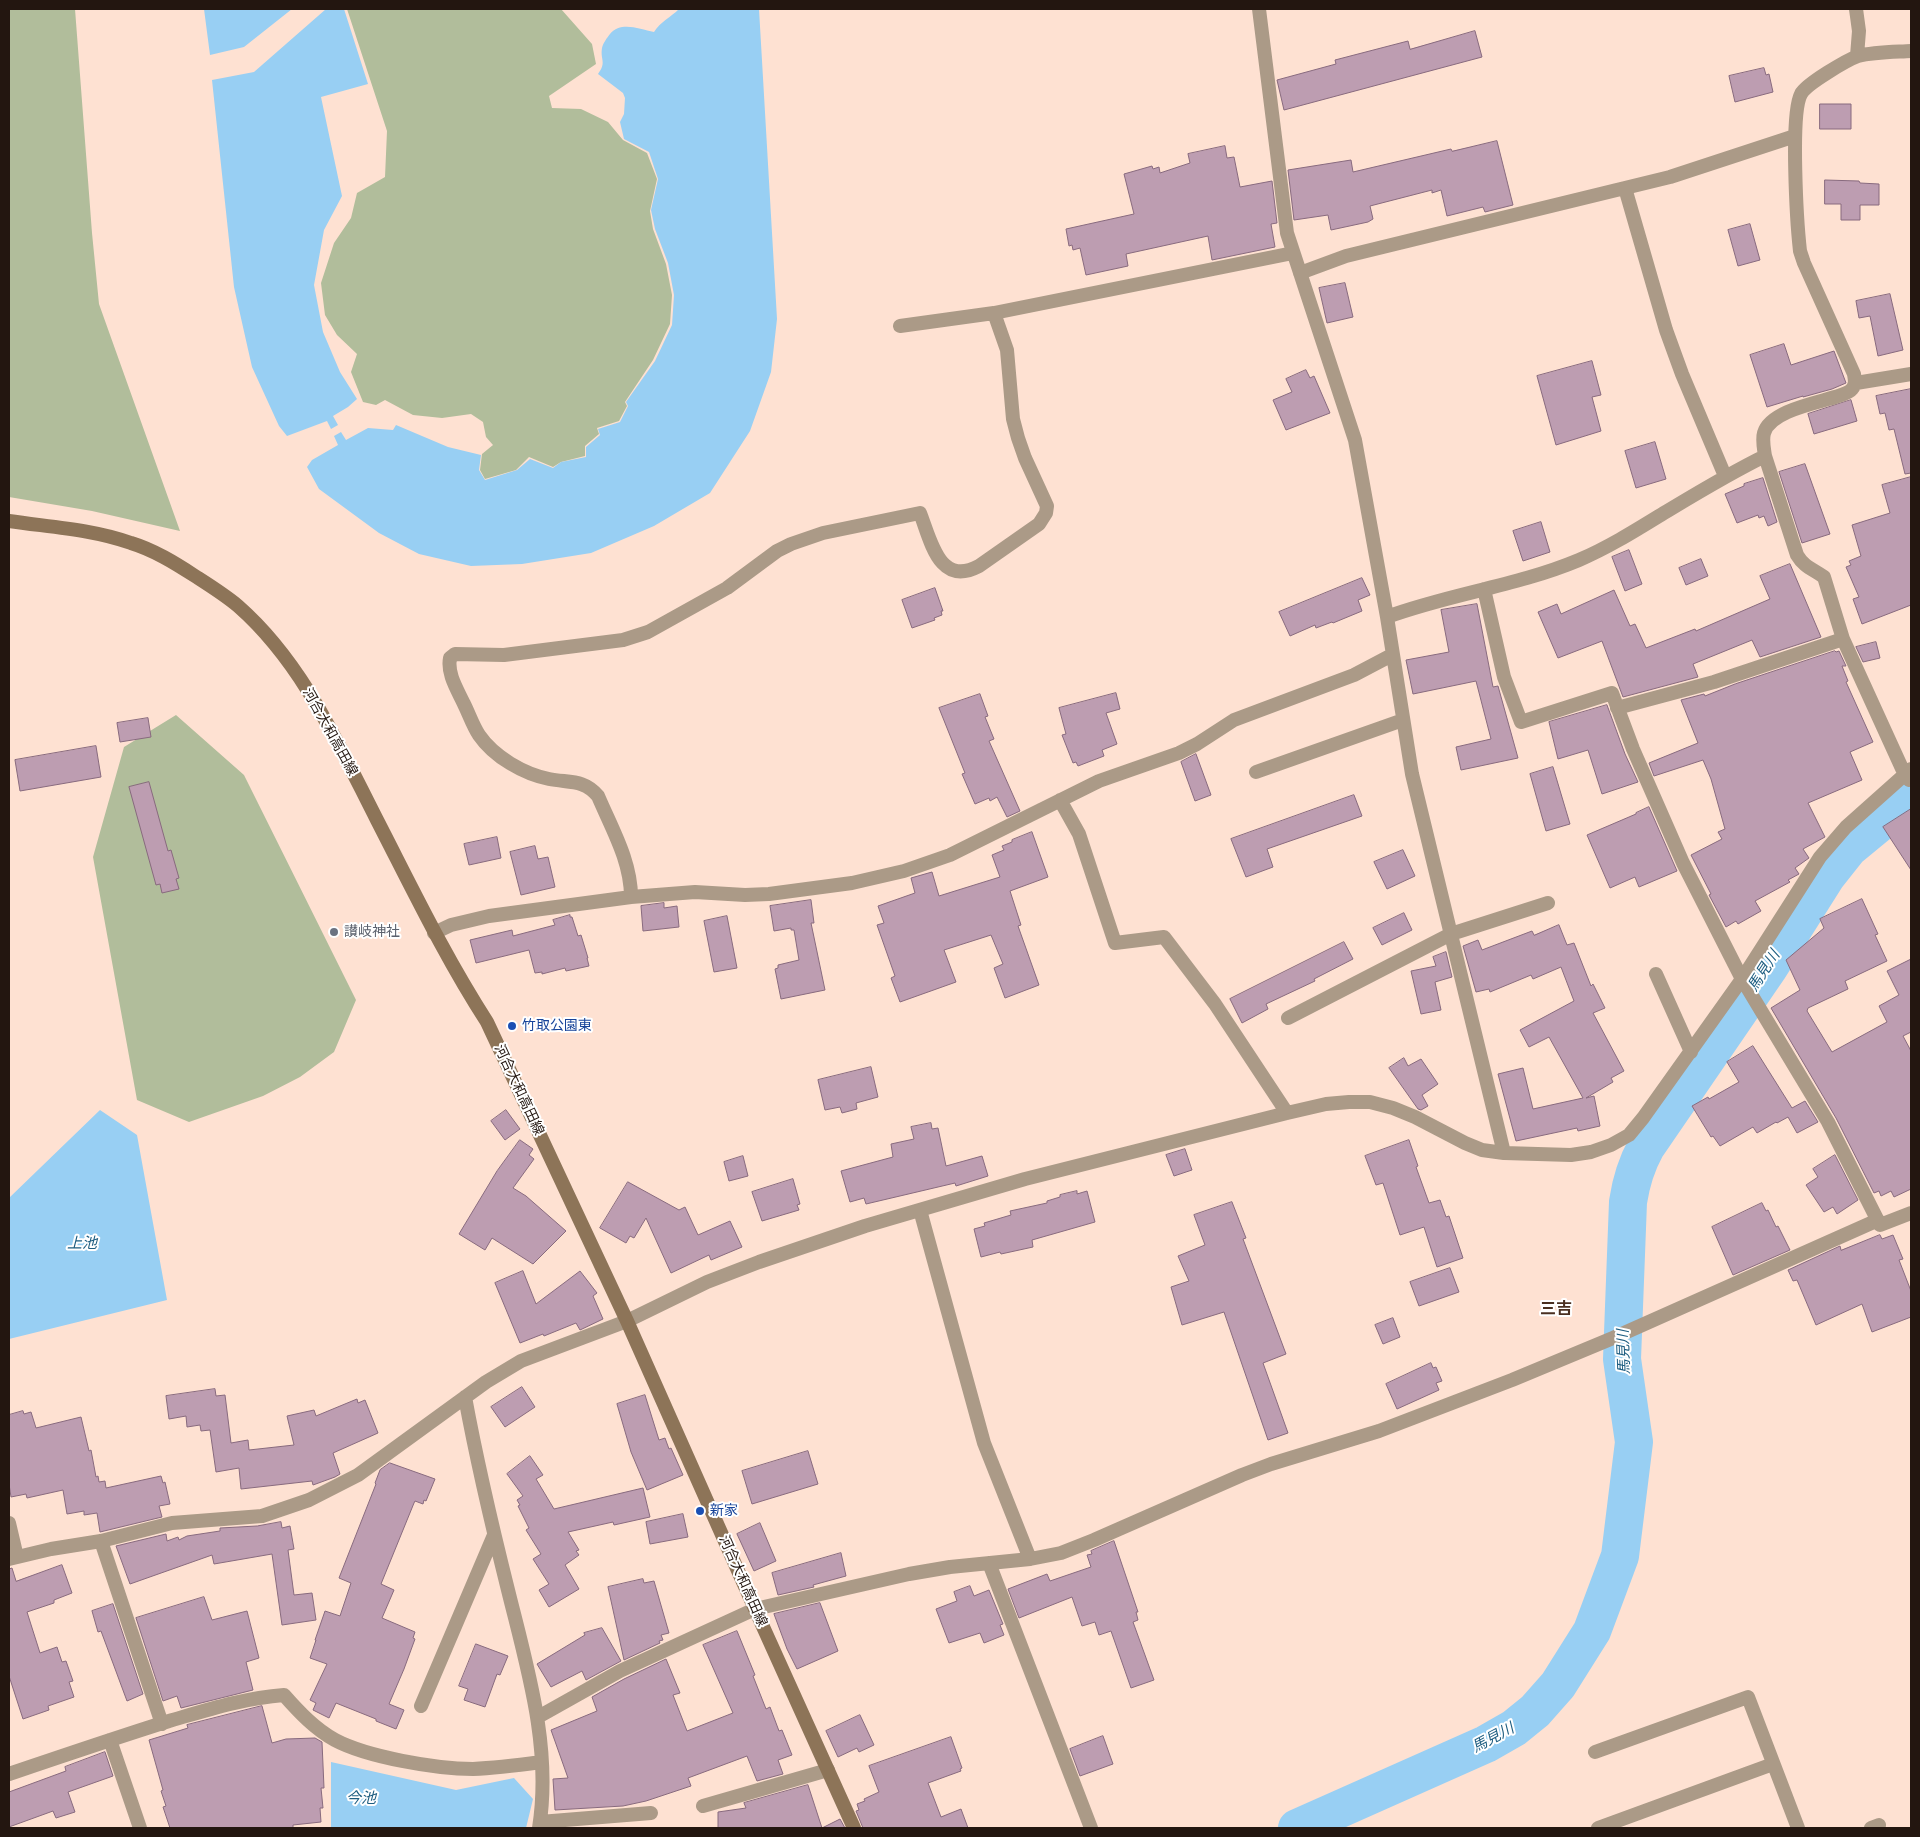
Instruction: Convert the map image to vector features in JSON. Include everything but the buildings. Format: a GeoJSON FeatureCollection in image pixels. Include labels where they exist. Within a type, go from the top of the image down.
{"type":"FeatureCollection","features":[{"type":"Feature","properties":{"kind":"main road","name":"河合大和高田線"},"geometry":{"type":"LineString","coordinates":[[9,521],[94,533],[132,543],[173,562],[237,606],[266,634],[289,662],[311,696],[333,734],[434,933],[462,983],[487,1022],[627,1321],[854,1828]]}},
{"type":"Feature","properties":{"kind":"street"},"geometry":{"type":"LineString","coordinates":[[1259,9],[1284,213],[1293,253],[1355,440],[1417,798],[1504,1153]]}},
{"type":"Feature","properties":{"kind":"street"},"geometry":{"type":"LineString","coordinates":[[1856,9],[1859,32],[1857,56]]}},
{"type":"Feature","properties":{"kind":"street"},"geometry":{"type":"LineString","coordinates":[[9,1522],[13,1558],[101,1541],[172,1523],[262,1516],[309,1500],[358,1475],[465,1397],[501,1372],[521,1361],[627,1321],[707,1282],[816,1241],[920,1210],[1098,1159],[1287,1113],[1326,1104],[1370,1102],[1408,1114],[1473,1146],[1504,1153],[1571,1155],[1591,1152],[1629,1135],[1644,1118],[1690,1052],[1745,983],[1826,849],[1846,827],[1910,777],[1843,639],[1824,577],[1809,569],[1802,563],[1798,555],[1765,456],[1764,432],[1770,423],[1779,416],[1852,390],[1856,383],[1854,374],[1800,251],[1796,109],[1801,94],[1811,83],[1857,56],[1911,51]]}},
{"type":"Feature","properties":{"kind":"street"},"geometry":{"type":"LineString","coordinates":[[1300,273],[1346,256],[1693,171],[1796,136]]}},
{"type":"Feature","properties":{"kind":"street"},"geometry":{"type":"LineString","coordinates":[[1625,188],[1678,366],[1726,476]]}},
{"type":"Feature","properties":{"kind":"street"},"geometry":{"type":"LineString","coordinates":[[900,326],[994,313],[1293,253]]}},
{"type":"Feature","properties":{"kind":"street"},"geometry":{"type":"LineString","coordinates":[[631,897],[631,880],[627,864],[598,796],[591,788],[581,784],[534,775],[489,748],[478,734],[450,672],[450,658],[455,654],[504,655],[635,637],[648,632],[727,588],[791,544],[823,533],[920,513],[938,557],[946,568],[957,573],[968,572],[979,566],[1039,524],[1046,514],[1047,506],[1018,438],[1013,418],[1007,350],[994,313]]}},
{"type":"Feature","properties":{"kind":"street"},"geometry":{"type":"LineString","coordinates":[[1856,383],[1911,374]]}},
{"type":"Feature","properties":{"kind":"street"},"geometry":{"type":"LineString","coordinates":[[1386,617],[1426,603],[1544,573],[1579,560],[1611,545],[1726,476],[1765,456]]}},
{"type":"Feature","properties":{"kind":"street"},"geometry":{"type":"LineString","coordinates":[[1484,589],[1504,677],[1521,722],[1612,693],[1671,838],[1745,983],[1828,1122],[1880,1225],[1911,1213]]}},
{"type":"Feature","properties":{"kind":"street"},"geometry":{"type":"LineString","coordinates":[[1617,708],[1714,682],[1843,639]]}},
{"type":"Feature","properties":{"kind":"street"},"geometry":{"type":"LineString","coordinates":[[434,933],[452,925],[489,916],[631,897],[695,892],[745,895],[769,894],[880,877],[929,864],[1099,781],[1179,753],[1197,744],[1234,720],[1354,675],[1392,655]]}},
{"type":"Feature","properties":{"kind":"street"},"geometry":{"type":"LineString","coordinates":[[1256,772],[1403,720]]}},
{"type":"Feature","properties":{"kind":"street"},"geometry":{"type":"LineString","coordinates":[[1060,800],[1072,819],[1082,842],[1115,943],[1164,937],[1215,1004],[1287,1113]]}},
{"type":"Feature","properties":{"kind":"street"},"geometry":{"type":"LineString","coordinates":[[1288,1018],[1450,934],[1548,903]]}},
{"type":"Feature","properties":{"kind":"street"},"geometry":{"type":"LineString","coordinates":[[1656,974],[1690,1052]]}},
{"type":"Feature","properties":{"kind":"street"},"geometry":{"type":"LineString","coordinates":[[920,1210],[984,1443],[1030,1559]]}},
{"type":"Feature","properties":{"kind":"street"},"geometry":{"type":"LineString","coordinates":[[538,1716],[620,1671],[755,1610],[909,1574],[950,1567],[1030,1559],[1061,1553],[1242,1475],[1271,1464],[1379,1431],[1512,1380],[1634,1329],[1878,1220]]}},
{"type":"Feature","properties":{"kind":"street"},"geometry":{"type":"LineString","coordinates":[[465,1397],[478,1466],[538,1716],[542,1762],[539,1825],[651,1812]]}},
{"type":"Feature","properties":{"kind":"street"},"geometry":{"type":"LineString","coordinates":[[421,1706],[494,1535]]}},
{"type":"Feature","properties":{"kind":"street"},"geometry":{"type":"LineString","coordinates":[[101,1541],[162,1724]]}},
{"type":"Feature","properties":{"kind":"street"},"geometry":{"type":"LineString","coordinates":[[989,1564],[1092,1828]]}},
{"type":"Feature","properties":{"kind":"street"},"geometry":{"type":"LineString","coordinates":[[9,1774],[236,1701],[259,1696],[284,1694],[316,1727],[335,1740],[359,1750],[388,1758],[443,1767],[472,1769],[542,1762]]}},
{"type":"Feature","properties":{"kind":"street"},"geometry":{"type":"LineString","coordinates":[[1595,1752],[1748,1697],[1798,1828]]}},
{"type":"Feature","properties":{"kind":"street"},"geometry":{"type":"LineString","coordinates":[[110,1740],[140,1828]]}},
{"type":"Feature","properties":{"kind":"street"},"geometry":{"type":"LineString","coordinates":[[1598,1828],[1773,1764]]}},
{"type":"Feature","properties":{"kind":"street"},"geometry":{"type":"LineString","coordinates":[[703,1806],[828,1770]]}},
{"type":"Feature","properties":{"kind":"green space"},"geometry":{"type":"Polygon","coordinates":[[[9,9],[75,9],[99,304],[180,531],[92,511],[9,497],[9,9]]]}},
{"type":"Feature","properties":{"kind":"green space"},"geometry":{"type":"Polygon","coordinates":[[[347,9],[561,9],[592,44],[596,64],[549,96],[552,108],[581,109],[608,122],[623,140],[647,153],[657,179],[650,211],[653,229],[666,264],[672,295],[670,324],[653,360],[625,402],[627,406],[619,421],[597,428],[599,434],[585,446],[585,456],[561,462],[553,467],[529,457],[516,470],[485,479],[480,470],[482,454],[493,445],[486,437],[483,422],[471,414],[442,418],[413,415],[385,400],[376,405],[363,402],[351,372],[357,354],[337,335],[325,315],[321,283],[334,243],[351,218],[357,193],[385,177],[387,131],[347,9]]]}},
{"type":"Feature","properties":{"kind":"green space"},"geometry":{"type":"Polygon","coordinates":[[[176,715],[244,775],[356,1000],[334,1052],[300,1077],[263,1096],[189,1122],[137,1100],[93,857],[124,747],[176,715]]]}},
{"type":"Feature","properties":{"kind":"water"},"geometry":{"type":"Polygon","coordinates":[[[204,9],[292,9],[244,47],[210,55],[204,9]]]}},
{"type":"Feature","properties":{"kind":"water"},"geometry":{"type":"Polygon","coordinates":[[[326,9],[344,9],[368,84],[321,97],[342,196],[324,230],[314,285],[323,332],[340,372],[357,399],[333,416],[338,425],[331,429],[327,421],[287,436],[279,426],[252,367],[234,287],[212,80],[254,72],[326,9]]]}},
{"type":"Feature","properties":{"kind":"water"},"geometry":{"type":"Polygon","coordinates":[[[679,9],[759,9],[777,319],[771,372],[750,431],[710,493],[654,526],[591,553],[522,564],[471,566],[419,554],[379,533],[319,489],[307,467],[312,460],[338,445],[334,436],[341,432],[346,440],[368,428],[393,430],[396,425],[448,447],[481,455],[479,470],[485,480],[517,470],[530,459],[553,468],[561,462],[586,457],[586,447],[600,435],[598,429],[620,422],[628,406],[626,402],[655,361],[672,325],[674,295],[668,263],[655,229],[651,210],[658,179],[649,152],[624,139],[620,122],[624,114],[625,98],[623,93],[598,74],[603,64],[602,52],[604,42],[614,30],[630,27],[654,32],[659,25],[679,9]]]}},
{"type":"Feature","properties":{"kind":"water","name":"上池"},"geometry":{"type":"Polygon","coordinates":[[[100,1110],[137,1135],[167,1300],[9,1339],[9,1198],[100,1110]]]}},
{"type":"Feature","properties":{"kind":"water","name":"今池"},"geometry":{"type":"Polygon","coordinates":[[[331,1762],[456,1790],[514,1778],[533,1799],[526,1828],[331,1828],[331,1762]]]}},
{"type":"Feature","properties":{"kind":"waterway","name":"馬見川"},"geometry":{"type":"LineString","coordinates":[[1297,1828],[1486,1744],[1514,1728],[1535,1711],[1558,1685],[1592,1631],[1620,1556],[1634,1442],[1622,1359],[1628,1202],[1637,1167],[1646,1147],[1768,969],[1826,877],[1849,848],[1911,797]]}},
{"type":"Feature","properties":{"kind":"place","name":"讃岐神社"},"geometry":{"type":"Point","coordinates":[334,932]}},
{"type":"Feature","properties":{"kind":"place","name":"竹取公園東"},"geometry":{"type":"Point","coordinates":[512,1026]}},
{"type":"Feature","properties":{"kind":"place","name":"新家"},"geometry":{"type":"Point","coordinates":[700,1511]}},
{"type":"Feature","properties":{"kind":"district","name":"三吉"},"geometry":{"type":"Point","coordinates":[1556,1309]}}]}
